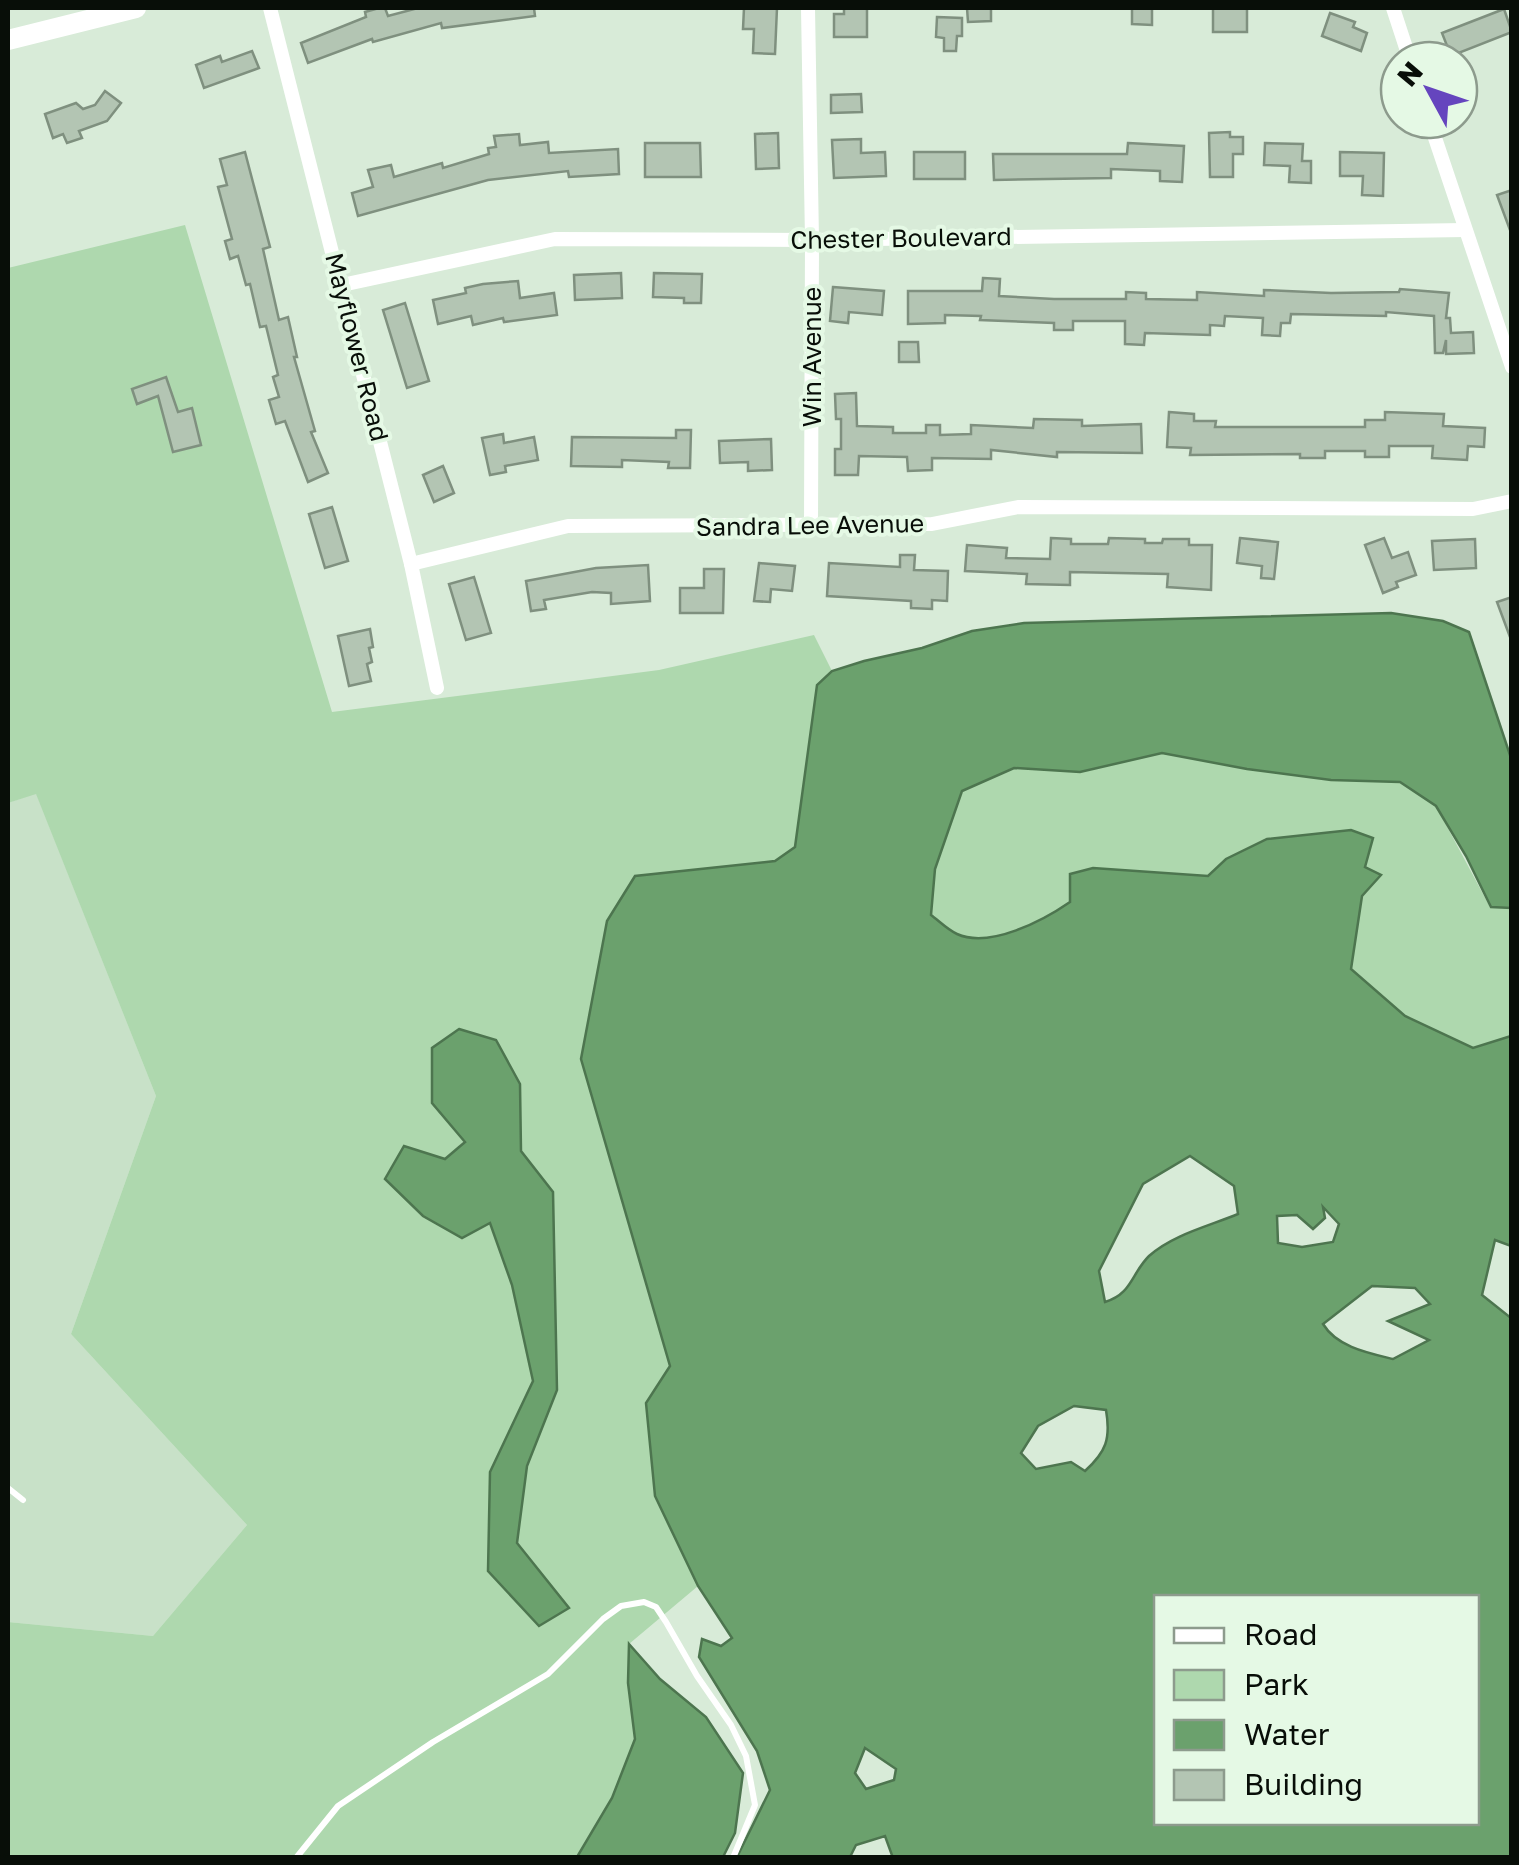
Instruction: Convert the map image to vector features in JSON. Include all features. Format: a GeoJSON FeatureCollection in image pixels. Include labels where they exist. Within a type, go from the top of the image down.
{"type":"FeatureCollection","features":[{"type":"Feature","properties":{"kind":"street"},"geometry":{"type":"LineString","coordinates":[[8,40],[84,14],[136,8]]}},
{"type":"Feature","properties":{"kind":"street","name":"Mayflower Road"},"geometry":{"type":"LineString","coordinates":[[270,8],[411,564],[437,688]]}},
{"type":"Feature","properties":{"kind":"street","name":"Win Avenue"},"geometry":{"type":"LineString","coordinates":[[808,8],[811,526]]}},
{"type":"Feature","properties":{"kind":"street"},"geometry":{"type":"LineString","coordinates":[[1393,8],[1403,40]]}},
{"type":"Feature","properties":{"kind":"street"},"geometry":{"type":"LineString","coordinates":[[1436,140],[1512,367]]}},
{"type":"Feature","properties":{"kind":"street","name":"Chester Boulevard"},"geometry":{"type":"LineString","coordinates":[[342,285],[555,239],[812,240],[1465,230]]}},
{"type":"Feature","properties":{"kind":"street","name":"Sandra Lee Avenue"},"geometry":{"type":"LineString","coordinates":[[411,564],[568,526],[932,524],[1018,507],[1473,509],[1512,501]]}},
{"type":"Feature","properties":{"kind":"lane"},"geometry":{"type":"LineString","coordinates":[[8,1488],[23,1500]]}},
{"type":"Feature","properties":{"kind":"lane"},"geometry":{"type":"LineString","coordinates":[[296,1858],[338,1806],[432,1742],[548,1674],[602,1619],[621,1606],[644,1602],[656,1607],[666,1622],[697,1676],[732,1725],[746,1756],[755,1805],[733,1858]]}},
{"type":"Feature","properties":{"kind":"shaded area"},"geometry":{"type":"Polygon","coordinates":[[[36,793],[156,1096],[71,1334],[247,1525],[153,1636],[8,1622],[8,803],[36,793]]]}},
{"type":"Feature","properties":{"kind":"green space"},"geometry":{"type":"Polygon","coordinates":[[[185,225],[332,712],[659,670],[814,635],[832,671],[817,685],[795,847],[775,861],[635,876],[607,921],[581,1059],[670,1367],[646,1403],[655,1496],[698,1586],[629,1644],[628,1683],[635,1739],[612,1798],[577,1857],[8,1857],[8,1622],[153,1636],[247,1525],[71,1334],[156,1096],[36,794],[8,803],[8,268],[185,225]],[[520,1084],[445,1160],[404,1146],[489,1223],[512,1285],[533,1381],[490,1472],[488,1571],[569,1608],[517,1544],[527,1466],[557,1390],[553,1192],[521,1151],[520,1084]]]}},
{"type":"Feature","properties":{"kind":"green space"},"geometry":{"type":"Polygon","coordinates":[[[1162,753],[1331,780],[1400,782],[1436,806],[1490,907],[1511,908],[1511,1036],[1474,1048],[1405,1016],[1351,969],[1365,867],[1351,830],[1295,835],[1226,859],[1209,876],[1093,868],[1070,875],[1071,902],[1032,924],[1000,935],[970,938],[957,934],[931,915],[935,869],[962,791],[1014,768],[1080,772],[1162,753]]]}},
{"type":"Feature","properties":{"kind":"water"},"geometry":{"type":"Polygon","coordinates":[[[1391,613],[1443,621],[1469,632],[1511,758],[1511,908],[1491,907],[1436,806],[1400,782],[1331,780],[1162,753],[1080,772],[1014,768],[962,791],[935,869],[931,915],[957,934],[970,938],[1000,935],[1032,924],[1070,902],[1070,874],[1093,868],[1208,876],[1226,859],[1267,839],[1351,830],[1373,838],[1365,867],[1381,875],[1362,896],[1351,969],[1405,1016],[1473,1048],[1511,1036],[1511,1246],[1495,1240],[1482,1295],[1511,1318],[1511,1857],[893,1858],[885,1836],[856,1845],[850,1857],[737,1857],[770,1790],[757,1751],[699,1657],[702,1639],[721,1646],[732,1638],[698,1586],[655,1496],[646,1403],[670,1366],[581,1059],[607,921],[635,876],[775,861],[795,847],[817,685],[832,671],[972,631],[1024,623],[1391,613]],[[1190,1156],[1143,1184],[1099,1271],[1105,1302],[1126,1289],[1158,1249],[1238,1214],[1234,1186],[1190,1156]],[[1323,1207],[1325,1218],[1313,1229],[1297,1215],[1277,1216],[1278,1243],[1302,1247],[1333,1242],[1339,1224],[1323,1207]],[[1372,1286],[1323,1324],[1336,1338],[1354,1348],[1393,1359],[1429,1340],[1388,1321],[1430,1304],[1415,1288],[1372,1286]],[[1074,1406],[1038,1426],[1021,1453],[1036,1469],[1071,1462],[1085,1471],[1098,1458],[1107,1437],[1106,1410],[1074,1406]],[[865,1748],[855,1773],[866,1789],[894,1780],[896,1769],[865,1748]]]}},
{"type":"Feature","properties":{"kind":"water"},"geometry":{"type":"Polygon","coordinates":[[[459,1029],[496,1040],[520,1084],[521,1151],[553,1192],[557,1390],[527,1466],[517,1543],[569,1608],[539,1626],[488,1571],[490,1472],[533,1381],[512,1285],[490,1223],[462,1238],[423,1216],[385,1179],[404,1146],[445,1159],[465,1142],[432,1103],[432,1048],[459,1029]]]}},
{"type":"Feature","properties":{"kind":"water"},"geometry":{"type":"Polygon","coordinates":[[[629,1644],[660,1679],[706,1717],[743,1773],[735,1833],[723,1857],[577,1857],[612,1798],[635,1739],[628,1683],[629,1644]]]}},
{"type":"Feature","properties":{"kind":"building"},"geometry":{"type":"Polygon","coordinates":[[[385,8],[388,16],[418,8],[534,8],[535,16],[442,28],[441,23],[373,42],[372,39],[308,63],[301,43],[385,8]]]}},
{"type":"Feature","properties":{"kind":"building"},"geometry":{"type":"Polygon","coordinates":[[[744,8],[777,8],[775,54],[753,53],[754,29],[743,29],[744,8]]]}},
{"type":"Feature","properties":{"kind":"building"},"geometry":{"type":"Polygon","coordinates":[[[844,8],[867,8],[867,37],[834,37],[834,14],[844,14],[844,8]]]}},
{"type":"Feature","properties":{"kind":"building"},"geometry":{"type":"Polygon","coordinates":[[[967,8],[991,8],[991,21],[968,22],[967,8]]]}},
{"type":"Feature","properties":{"kind":"building"},"geometry":{"type":"Polygon","coordinates":[[[1132,8],[1152,8],[1152,25],[1132,24],[1132,8]]]}},
{"type":"Feature","properties":{"kind":"building"},"geometry":{"type":"Polygon","coordinates":[[[1213,8],[1247,8],[1247,32],[1213,32],[1213,8]]]}},
{"type":"Feature","properties":{"kind":"building"},"geometry":{"type":"Polygon","coordinates":[[[1504,9],[1512,32],[1479,45],[1479,40],[1445,40],[1442,33],[1504,9]]]}},
{"type":"Feature","properties":{"kind":"building"},"geometry":{"type":"Polygon","coordinates":[[[1330,13],[1355,22],[1353,27],[1367,33],[1361,51],[1322,36],[1330,13]]]}},
{"type":"Feature","properties":{"kind":"building"},"geometry":{"type":"Polygon","coordinates":[[[937,17],[962,18],[962,36],[957,36],[956,51],[944,51],[944,38],[936,37],[937,17]]]}},
{"type":"Feature","properties":{"kind":"building"},"geometry":{"type":"Polygon","coordinates":[[[252,51],[259,68],[204,88],[196,65],[220,56],[222,62],[252,51]]]}},
{"type":"Feature","properties":{"kind":"building"},"geometry":{"type":"Polygon","coordinates":[[[105,91],[121,103],[107,121],[79,131],[82,138],[67,143],[63,134],[53,138],[45,114],[76,103],[83,109],[95,105],[105,91]]]}},
{"type":"Feature","properties":{"kind":"building"},"geometry":{"type":"Polygon","coordinates":[[[861,94],[862,112],[831,113],[831,95],[861,94]]]}},
{"type":"Feature","properties":{"kind":"building"},"geometry":{"type":"Polygon","coordinates":[[[1230,132],[1230,137],[1243,137],[1243,154],[1233,154],[1233,177],[1210,177],[1209,133],[1230,132]]]}},
{"type":"Feature","properties":{"kind":"building"},"geometry":{"type":"Polygon","coordinates":[[[778,133],[779,168],[756,169],[755,134],[778,133]]]}},
{"type":"Feature","properties":{"kind":"building"},"geometry":{"type":"Polygon","coordinates":[[[519,134],[520,145],[548,142],[549,153],[618,149],[619,174],[569,177],[568,171],[488,180],[358,216],[352,193],[373,187],[368,170],[391,165],[394,177],[442,163],[443,168],[489,154],[488,148],[496,147],[494,136],[519,134]]]}},
{"type":"Feature","properties":{"kind":"building"},"geometry":{"type":"Polygon","coordinates":[[[861,139],[861,153],[885,152],[886,176],[834,178],[832,140],[861,139]]]}},
{"type":"Feature","properties":{"kind":"building"},"geometry":{"type":"Polygon","coordinates":[[[645,143],[700,143],[701,177],[645,177],[645,143]]]}},
{"type":"Feature","properties":{"kind":"building"},"geometry":{"type":"Polygon","coordinates":[[[1128,143],[1184,146],[1182,182],[1160,181],[1160,171],[1111,169],[1111,178],[994,180],[993,154],[1127,154],[1128,143]]]}},
{"type":"Feature","properties":{"kind":"building"},"geometry":{"type":"Polygon","coordinates":[[[1265,143],[1303,144],[1302,161],[1311,161],[1311,183],[1289,182],[1290,166],[1264,165],[1265,143]]]}},
{"type":"Feature","properties":{"kind":"building"},"geometry":{"type":"Polygon","coordinates":[[[245,152],[270,247],[263,249],[279,320],[288,317],[294,357],[315,431],[311,432],[328,473],[308,482],[285,421],[276,424],[269,400],[279,397],[273,377],[278,375],[266,326],[260,327],[250,284],[246,285],[238,256],[230,259],[225,241],[232,239],[218,187],[227,185],[220,159],[245,152]]]}},
{"type":"Feature","properties":{"kind":"building"},"geometry":{"type":"Polygon","coordinates":[[[914,152],[965,152],[965,179],[914,179],[914,152]]]}},
{"type":"Feature","properties":{"kind":"building"},"geometry":{"type":"Polygon","coordinates":[[[1340,152],[1384,153],[1383,196],[1362,195],[1363,176],[1340,176],[1340,152]]]}},
{"type":"Feature","properties":{"kind":"building"},"geometry":{"type":"Polygon","coordinates":[[[1512,190],[1512,230],[1510,230],[1497,195],[1512,190]]]}},
{"type":"Feature","properties":{"kind":"building"},"geometry":{"type":"Polygon","coordinates":[[[621,273],[622,298],[575,300],[574,275],[621,273]]]}},
{"type":"Feature","properties":{"kind":"building"},"geometry":{"type":"Polygon","coordinates":[[[654,273],[702,274],[701,303],[653,297],[654,273]]]}},
{"type":"Feature","properties":{"kind":"building"},"geometry":{"type":"Polygon","coordinates":[[[983,278],[1000,279],[999,296],[1054,299],[1126,299],[1126,292],[1146,293],[1146,299],[1197,300],[1197,292],[1264,296],[1264,290],[1331,293],[1400,289],[1449,293],[1446,318],[1450,318],[1451,333],[1473,332],[1474,353],[1446,354],[1446,340],[1443,353],[1435,353],[1434,316],[1386,312],[1386,316],[1291,314],[1290,323],[1281,323],[1280,336],[1262,335],[1263,318],[1225,316],[1224,326],[1210,325],[1210,335],[1145,333],[1144,345],[1125,344],[1125,321],[1073,321],[1073,330],[1054,330],[1054,323],[945,315],[945,323],[908,324],[908,291],[982,291],[983,278]]]}},
{"type":"Feature","properties":{"kind":"building"},"geometry":{"type":"Polygon","coordinates":[[[518,281],[520,298],[554,293],[557,315],[504,322],[503,318],[473,325],[471,316],[438,324],[433,300],[466,293],[465,288],[518,281]]]}},
{"type":"Feature","properties":{"kind":"building"},"geometry":{"type":"Polygon","coordinates":[[[833,287],[884,291],[882,315],[849,312],[848,323],[830,321],[833,287]]]}},
{"type":"Feature","properties":{"kind":"building"},"geometry":{"type":"Polygon","coordinates":[[[405,303],[429,381],[407,388],[383,310],[405,303]]]}},
{"type":"Feature","properties":{"kind":"building"},"geometry":{"type":"Polygon","coordinates":[[[899,342],[918,342],[919,362],[899,362],[899,342]]]}},
{"type":"Feature","properties":{"kind":"building"},"geometry":{"type":"Polygon","coordinates":[[[166,377],[178,412],[192,408],[201,445],[173,452],[158,396],[137,404],[132,389],[166,377]]]}},
{"type":"Feature","properties":{"kind":"building"},"geometry":{"type":"Polygon","coordinates":[[[856,393],[857,426],[893,427],[893,433],[926,433],[926,425],[940,425],[940,435],[971,434],[971,425],[1033,428],[1034,419],[1082,420],[1082,426],[1141,424],[1142,453],[1057,452],[1057,457],[991,450],[991,459],[932,458],[932,470],[908,471],[907,457],[859,456],[858,475],[835,475],[835,449],[841,449],[841,419],[836,419],[835,394],[856,393]]]}},
{"type":"Feature","properties":{"kind":"building"},"geometry":{"type":"Polygon","coordinates":[[[1169,412],[1194,414],[1194,421],[1216,421],[1215,427],[1365,427],[1365,420],[1385,420],[1385,412],[1444,414],[1443,426],[1485,428],[1484,447],[1468,446],[1467,460],[1432,458],[1433,446],[1389,446],[1389,457],[1365,457],[1365,451],[1325,451],[1325,458],[1300,458],[1300,454],[1190,455],[1191,448],[1167,447],[1169,412]]]}},
{"type":"Feature","properties":{"kind":"building"},"geometry":{"type":"Polygon","coordinates":[[[676,430],[691,430],[690,468],[668,468],[669,462],[622,460],[622,467],[571,466],[572,437],[676,438],[676,430]]]}},
{"type":"Feature","properties":{"kind":"building"},"geometry":{"type":"Polygon","coordinates":[[[503,434],[504,443],[534,437],[538,460],[505,466],[506,472],[490,475],[482,438],[503,434]]]}},
{"type":"Feature","properties":{"kind":"building"},"geometry":{"type":"Polygon","coordinates":[[[771,439],[772,470],[748,471],[748,462],[720,463],[719,441],[771,439]]]}},
{"type":"Feature","properties":{"kind":"building"},"geometry":{"type":"Polygon","coordinates":[[[443,466],[454,493],[434,502],[423,475],[443,466]]]}},
{"type":"Feature","properties":{"kind":"building"},"geometry":{"type":"Polygon","coordinates":[[[332,507],[348,561],[325,568],[309,514],[332,507]]]}},
{"type":"Feature","properties":{"kind":"building"},"geometry":{"type":"Polygon","coordinates":[[[1051,538],[1071,539],[1071,544],[1108,544],[1109,538],[1145,539],[1145,543],[1189,539],[1189,545],[1212,545],[1211,590],[1167,587],[1168,574],[1070,572],[1070,585],[1026,584],[1027,574],[965,571],[967,545],[1007,548],[1006,558],[1050,559],[1051,538]]]}},
{"type":"Feature","properties":{"kind":"building"},"geometry":{"type":"Polygon","coordinates":[[[1240,538],[1278,542],[1274,579],[1261,578],[1262,566],[1237,563],[1240,538]]]}},
{"type":"Feature","properties":{"kind":"building"},"geometry":{"type":"Polygon","coordinates":[[[1384,538],[1392,558],[1408,552],[1416,575],[1396,582],[1398,587],[1383,593],[1365,545],[1384,538]]]}},
{"type":"Feature","properties":{"kind":"building"},"geometry":{"type":"Polygon","coordinates":[[[1475,539],[1476,568],[1434,570],[1432,541],[1475,539]]]}},
{"type":"Feature","properties":{"kind":"building"},"geometry":{"type":"Polygon","coordinates":[[[900,555],[915,555],[914,570],[948,571],[947,601],[932,600],[932,609],[911,608],[911,601],[827,596],[829,563],[900,567],[900,555]]]}},
{"type":"Feature","properties":{"kind":"building"},"geometry":{"type":"Polygon","coordinates":[[[759,563],[795,566],[792,591],[771,589],[770,602],[754,601],[759,563]]]}},
{"type":"Feature","properties":{"kind":"building"},"geometry":{"type":"Polygon","coordinates":[[[648,565],[650,601],[611,604],[611,593],[592,592],[544,600],[546,609],[531,611],[526,581],[596,568],[648,565]]]}},
{"type":"Feature","properties":{"kind":"building"},"geometry":{"type":"Polygon","coordinates":[[[704,569],[724,569],[723,613],[680,613],[680,588],[704,588],[704,569]]]}},
{"type":"Feature","properties":{"kind":"building"},"geometry":{"type":"Polygon","coordinates":[[[474,577],[491,633],[466,640],[449,584],[474,577]]]}},
{"type":"Feature","properties":{"kind":"building"},"geometry":{"type":"Polygon","coordinates":[[[1512,597],[1512,637],[1510,637],[1497,602],[1512,597]]]}},
{"type":"Feature","properties":{"kind":"building"},"geometry":{"type":"Polygon","coordinates":[[[370,629],[372,662],[367,664],[371,681],[349,686],[338,636],[370,629]]]}}]}
